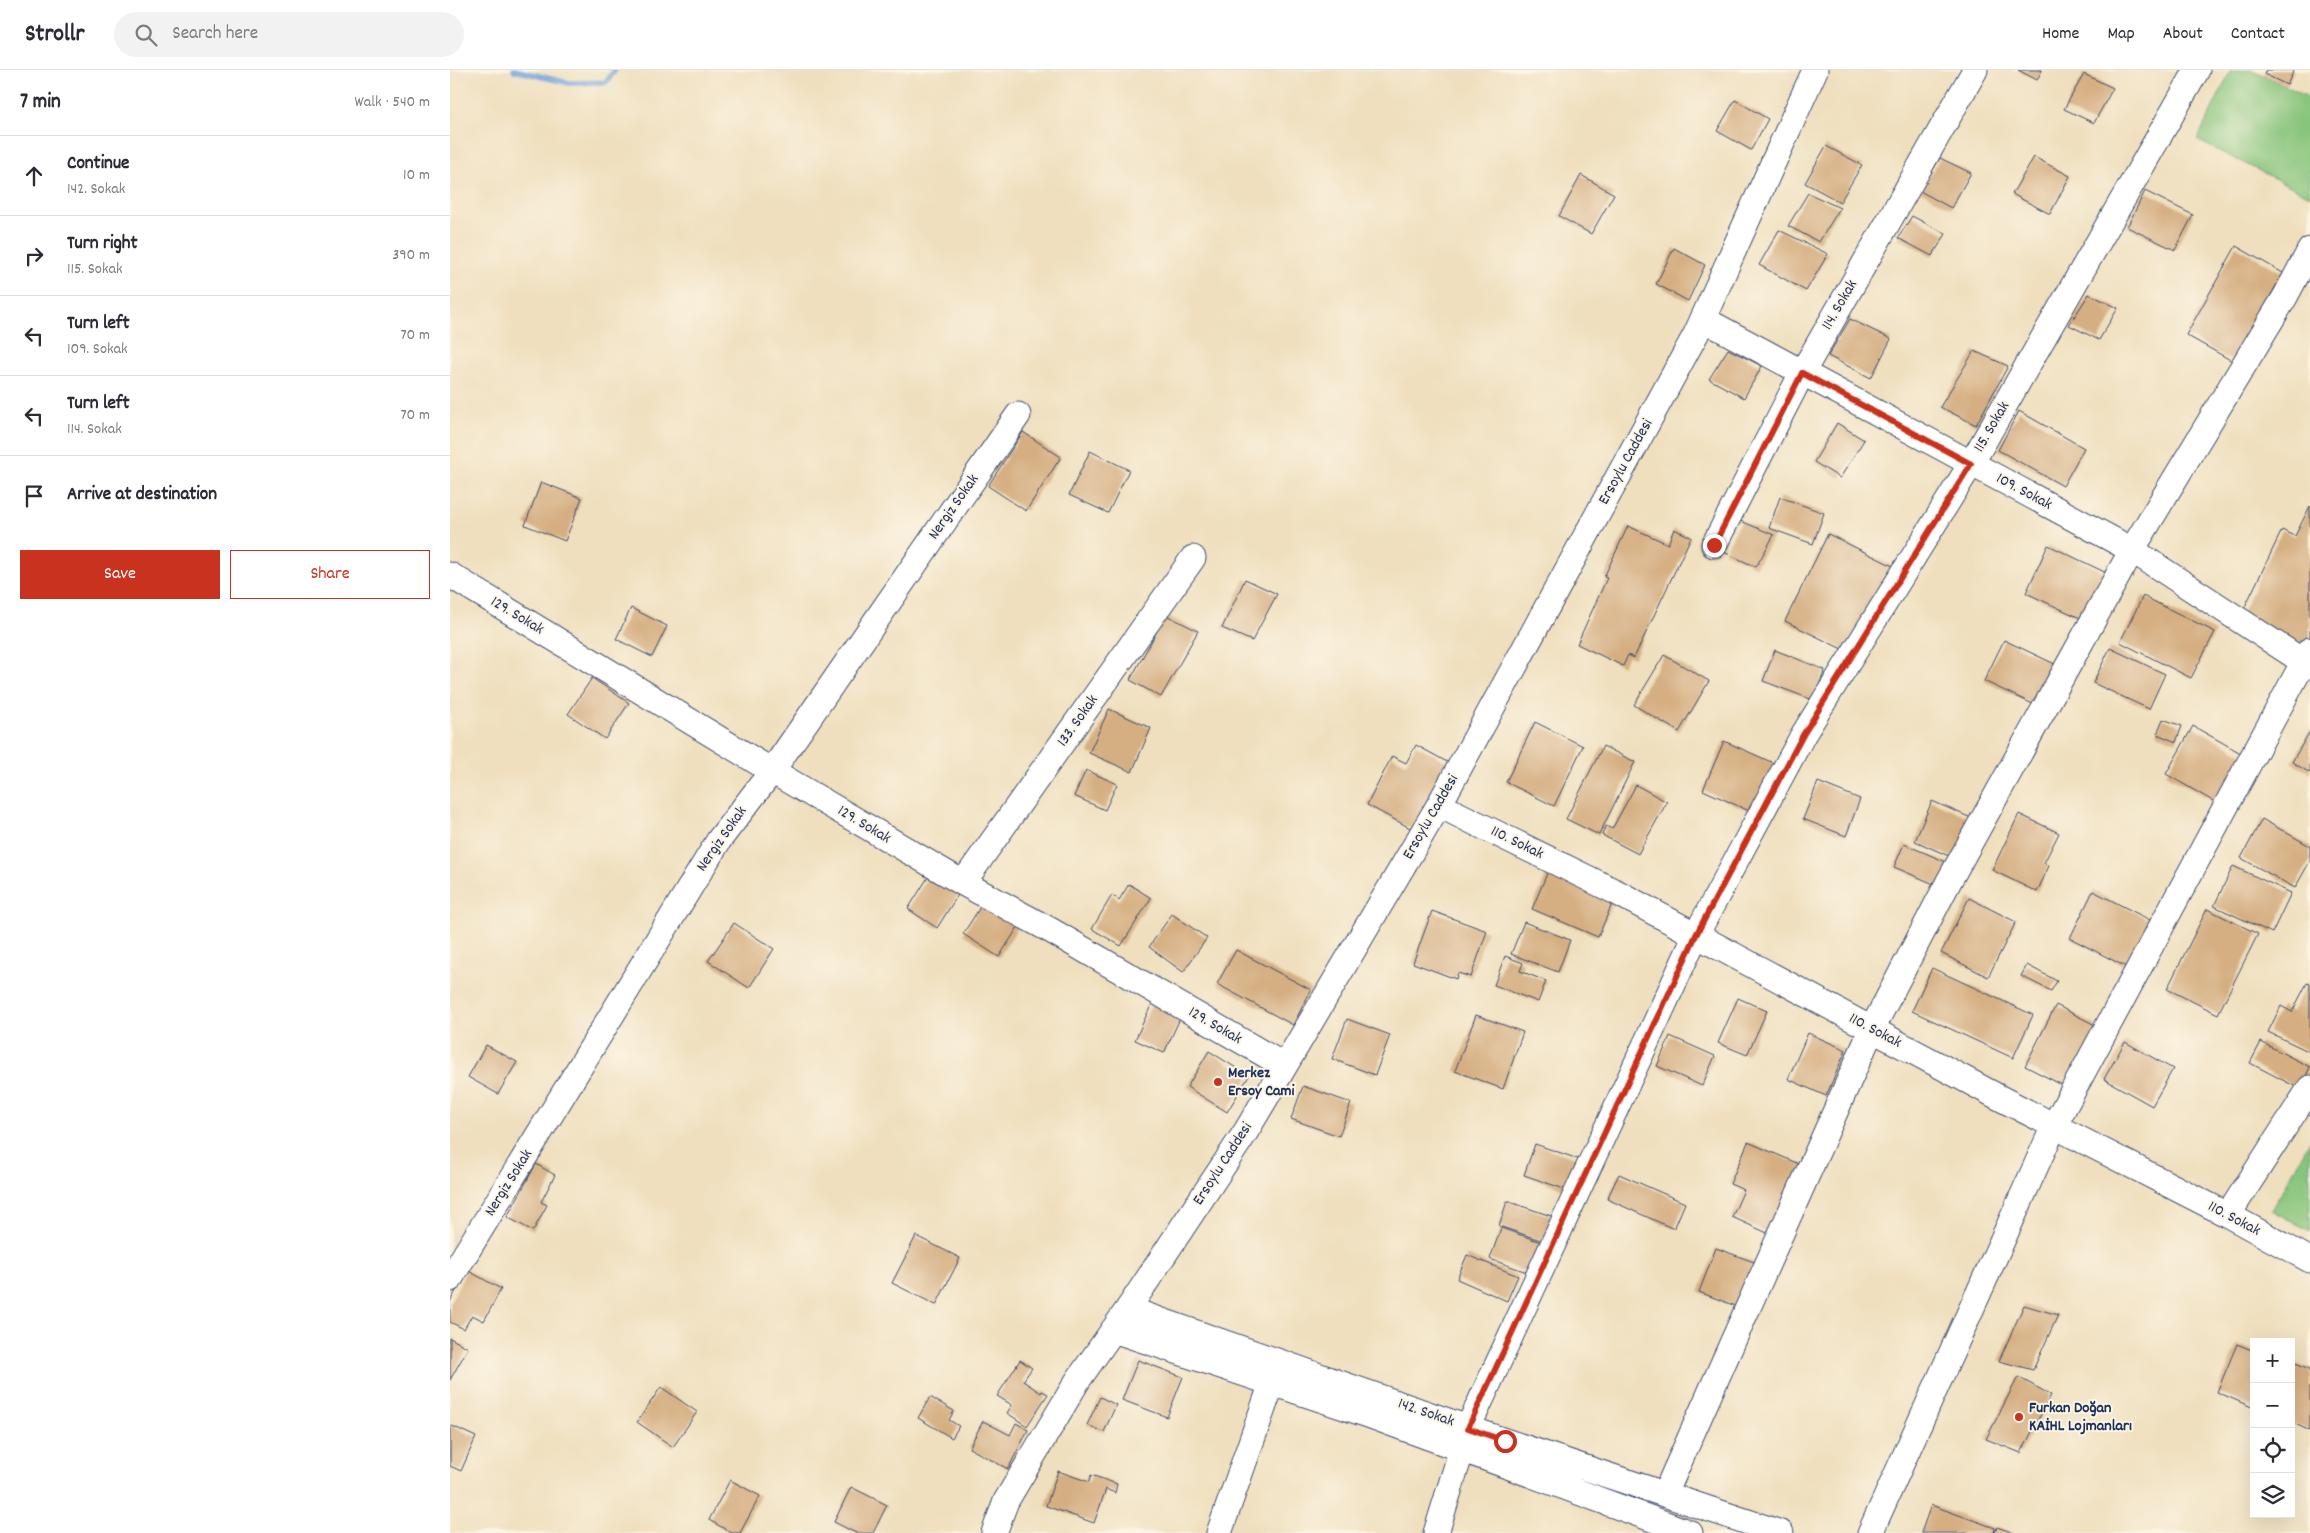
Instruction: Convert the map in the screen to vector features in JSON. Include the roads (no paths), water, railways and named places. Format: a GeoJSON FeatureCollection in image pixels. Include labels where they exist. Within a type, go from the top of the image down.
{"type":"FeatureCollection","features":[{"type":"Feature","properties":{"kind":"street","name":"Ersoylu Caddesi"},"geometry":{"type":"LineString","coordinates":[[994,1533],[1006,1501],[1078,1380],[1128,1309],[1245,1132],[1283,1065],[1439,805],[1703,319],[1815,70]]}},
{"type":"Feature","properties":{"kind":"street","name":"114. Sokak"},"geometry":{"type":"LineString","coordinates":[[1714,545],[1802,373],[1975,70]]}},
{"type":"Feature","properties":{"kind":"street","name":"115. Sokak"},"geometry":{"type":"LineString","coordinates":[[1436,1533],[1465,1439],[1696,935],[1803,735],[1971,464],[2197,70]]}},
{"type":"Feature","properties":{"kind":"street"},"geometry":{"type":"LineString","coordinates":[[1665,1494],[1872,1029],[1949,881],[2132,550],[2285,297],[2310,250]]}},
{"type":"Feature","properties":{"kind":"street","name":"109. Sokak"},"geometry":{"type":"LineString","coordinates":[[1703,319],[2132,550],[2308,660]]}},
{"type":"Feature","properties":{"kind":"street","name":"Nergiz Sokak"},"geometry":{"type":"LineString","coordinates":[[450,1278],[719,840],[772,770],[1018,415]]}},
{"type":"Feature","properties":{"kind":"street","name":"133. Sokak"},"geometry":{"type":"LineString","coordinates":[[964,884],[1193,558]]}},
{"type":"Feature","properties":{"kind":"street","name":"129. Sokak"},"geometry":{"type":"LineString","coordinates":[[450,575],[964,884],[1050,930],[1283,1065]]}},
{"type":"Feature","properties":{"kind":"street"},"geometry":{"type":"LineString","coordinates":[[1870,1533],[2054,1126],[2308,660]]}},
{"type":"Feature","properties":{"kind":"street","name":"110. Sokak"},"geometry":{"type":"LineString","coordinates":[[1439,805],[1616,892],[2054,1126],[2228,1215],[2310,1260]]}},
{"type":"Feature","properties":{"kind":"street"},"geometry":{"type":"LineString","coordinates":[[2228,1215],[2310,1088]]}},
{"type":"Feature","properties":{"kind":"street","name":"142. Sokak"},"geometry":{"type":"LineString","coordinates":[[1128,1309],[1465,1439],[1665,1494],[1781,1533]]}},
{"type":"Feature","properties":{"kind":"street"},"geometry":{"type":"LineString","coordinates":[[1113,1330],[1371,1416],[1465,1439],[1654,1527],[1690,1533]]}},
{"type":"Feature","properties":{"kind":"street"},"geometry":{"type":"LineString","coordinates":[[1220,1533],[1272,1383]]}},
{"type":"Feature","properties":{"kind":"street"},"geometry":{"type":"LineString","coordinates":[[977,1533],[1006,1501]]}},
{"type":"Feature","properties":{"kind":"waterway"},"geometry":{"type":"LineString","coordinates":[[514,70],[569,83],[606,82],[615,70]]}},
{"type":"Feature","properties":{"kind":"place","name":"Merkez Ersoy Cami"},"geometry":{"type":"Point","coordinates":[1218,1082]}},
{"type":"Feature","properties":{"kind":"place","name":"Furkan Doğan KAİHL Lojmanları"},"geometry":{"type":"Point","coordinates":[2019,1417]}}]}
